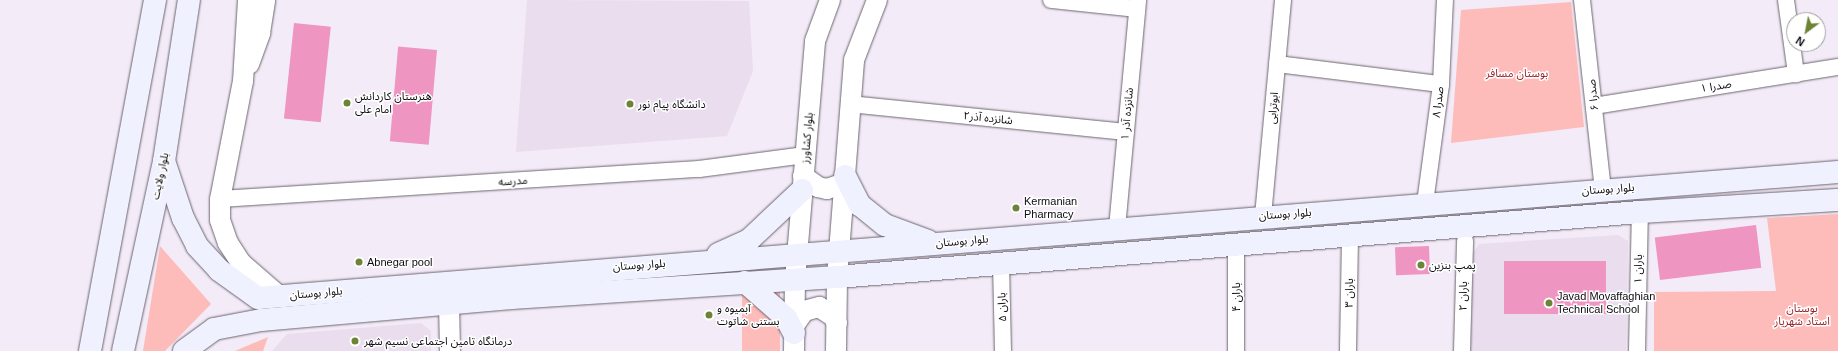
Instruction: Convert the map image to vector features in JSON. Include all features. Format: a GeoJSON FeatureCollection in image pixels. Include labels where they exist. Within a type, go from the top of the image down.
{"type":"FeatureCollection","features":[{"type":"Feature","properties":{"kind":"main road"},"geometry":{"type":"LineString","coordinates":[[90,351],[155,0]]}},
{"type":"Feature","properties":{"kind":"main road","name":"بلوار ولایت"},"geometry":{"type":"LineString","coordinates":[[123,351],[164,160],[189,0]]}},
{"type":"Feature","properties":{"kind":"main road"},"geometry":{"type":"LineString","coordinates":[[164,160],[183,218],[197,246],[219,270],[269,297]]}},
{"type":"Feature","properties":{"kind":"main road","name":"بلوار بوستان"},"geometry":{"type":"LineString","coordinates":[[269,297],[1200,221],[1838,172]]}},
{"type":"Feature","properties":{"kind":"main road"},"geometry":{"type":"LineString","coordinates":[[844,180],[860,205],[885,225],[934,243]]}},
{"type":"Feature","properties":{"kind":"main road"},"geometry":{"type":"LineString","coordinates":[[703,261],[750,240],[803,183]]}},
{"type":"Feature","properties":{"kind":"main road","name":"بلوار بوستان"},"geometry":{"type":"LineString","coordinates":[[184,351],[214,329],[261,320],[449,304],[745,282],[837,277],[1350,234],[1640,212],[1838,200]]}},
{"type":"Feature","properties":{"kind":"main road"},"geometry":{"type":"LineString","coordinates":[[1200,221],[1201,246]]}},
{"type":"Feature","properties":{"kind":"main road"},"geometry":{"type":"LineString","coordinates":[[745,282],[786,318],[794,336]]}},
{"type":"Feature","properties":{"kind":"main road"},"geometry":{"type":"LineString","coordinates":[[261,320],[251,307],[269,297]]}},
{"type":"Feature","properties":{"kind":"street"},"geometry":{"type":"LineString","coordinates":[[248,0],[243,81],[220,199],[220,220],[228,243],[241,263],[269,297]]}},
{"type":"Feature","properties":{"kind":"street"},"geometry":{"type":"LineString","coordinates":[[243,81],[260,34],[265,0]]}},
{"type":"Feature","properties":{"kind":"street","name":"بلوار کشاورز"},"geometry":{"type":"LineString","coordinates":[[794,336],[795,280],[815,41],[830,0]]}},
{"type":"Feature","properties":{"kind":"street"},"geometry":{"type":"LineString","coordinates":[[836,351],[837,277],[854,60],[877,0]]}},
{"type":"Feature","properties":{"kind":"street"},"geometry":{"type":"LineString","coordinates":[[1051,0],[1138,5]]}},
{"type":"Feature","properties":{"kind":"street","name":"ابوترابی"},"geometry":{"type":"LineString","coordinates":[[1263,216],[1283,0]]}},
{"type":"Feature","properties":{"kind":"street","name":"صدرا ۸"},"geometry":{"type":"LineString","coordinates":[[1426,203],[1441,84],[1445,0]]}},
{"type":"Feature","properties":{"kind":"street","name":"صدرا ۶"},"geometry":{"type":"LineString","coordinates":[[1582,0],[1602,190]]}},
{"type":"Feature","properties":{"kind":"street"},"geometry":{"type":"LineString","coordinates":[[1786,0],[1796,74]]}},
{"type":"Feature","properties":{"kind":"street","name":"شانزده آذر ۱"},"geometry":{"type":"LineString","coordinates":[[1117,228],[1138,5]]}},
{"type":"Feature","properties":{"kind":"street"},"geometry":{"type":"LineString","coordinates":[[1277,64],[1441,84]]}},
{"type":"Feature","properties":{"kind":"street","name":"صدرا ۱"},"geometry":{"type":"LineString","coordinates":[[1594,106],[1838,67]]}},
{"type":"Feature","properties":{"kind":"street","name":"شانزده آذر۲"},"geometry":{"type":"LineString","coordinates":[[850,104],[1126,132]]}},
{"type":"Feature","properties":{"kind":"street","name":"مدرسه"},"geometry":{"type":"LineString","coordinates":[[220,199],[699,169],[805,155]]}},
{"type":"Feature","properties":{"kind":"street"},"geometry":{"type":"LineString","coordinates":[[803,183],[810,183],[827,189],[844,180]]}},
{"type":"Feature","properties":{"kind":"street","name":"باران ۱"},"geometry":{"type":"LineString","coordinates":[[1637,351],[1640,212]]}},
{"type":"Feature","properties":{"kind":"street","name":"باران ۳"},"geometry":{"type":"LineString","coordinates":[[1348,351],[1350,234]]}},
{"type":"Feature","properties":{"kind":"street","name":"باران ۲"},"geometry":{"type":"LineString","coordinates":[[1462,351],[1465,241]]}},
{"type":"Feature","properties":{"kind":"street","name":"باران ۴"},"geometry":{"type":"LineString","coordinates":[[1236,243],[1236,351]]}},
{"type":"Feature","properties":{"kind":"street","name":"باران ۵"},"geometry":{"type":"LineString","coordinates":[[1001,263],[1004,351]]}},
{"type":"Feature","properties":{"kind":"street"},"geometry":{"type":"LineString","coordinates":[[449,304],[450,351]]}},
{"type":"Feature","properties":{"kind":"street"},"geometry":{"type":"LineString","coordinates":[[794,336],[804,311],[819,307],[833,316],[837,323]]}},
{"type":"Feature","properties":{"kind":"shaded area","name":"دانشگاه پیام نور"},"geometry":{"type":"Polygon","coordinates":[[[527,0],[749,1],[753,71],[727,136],[516,152],[527,0]]]}},
{"type":"Feature","properties":{"kind":"shaded area","name":"Javad Movaffaghian Technical School"},"geometry":{"type":"Polygon","coordinates":[[[1618,235],[1628,241],[1626,351],[1471,351],[1471,256],[1479,244],[1618,235]]]}},
{"type":"Feature","properties":{"kind":"shaded area","name":"درمانگاه تامین اجتماعی نسیم شهر"},"geometry":{"type":"Polygon","coordinates":[[[421,323],[431,331],[431,351],[272,351],[287,334],[421,323]]]}},
{"type":"Feature","properties":{"kind":"green space","name":"بوستان مسافر"},"geometry":{"type":"Polygon","coordinates":[[[1571,2],[1584,127],[1451,143],[1461,10],[1571,2]]]}},
{"type":"Feature","properties":{"kind":"green space","name":"بوستان استاد شهریار"},"geometry":{"type":"Polygon","coordinates":[[[1838,214],[1838,351],[1654,351],[1654,292],[1776,291],[1767,218],[1838,214]]]}},
{"type":"Feature","properties":{"kind":"green space"},"geometry":{"type":"Polygon","coordinates":[[[160,246],[211,304],[165,351],[143,351],[160,246]]]}},
{"type":"Feature","properties":{"kind":"green space"},"geometry":{"type":"Polygon","coordinates":[[[742,292],[780,292],[780,351],[742,351],[742,292]]]}},
{"type":"Feature","properties":{"kind":"green space"},"geometry":{"type":"Polygon","coordinates":[[[268,337],[263,351],[235,351],[268,337]]]}},
{"type":"Feature","properties":{"kind":"building"},"geometry":{"type":"Polygon","coordinates":[[[294,23],[331,27],[321,122],[284,118],[294,23]]]}},
{"type":"Feature","properties":{"kind":"building"},"geometry":{"type":"Polygon","coordinates":[[[398,47],[437,50],[429,145],[390,141],[398,47]]]}},
{"type":"Feature","properties":{"kind":"building"},"geometry":{"type":"Polygon","coordinates":[[[1756,225],[1761,268],[1660,280],[1655,237],[1756,225]]]}},
{"type":"Feature","properties":{"kind":"building"},"geometry":{"type":"Polygon","coordinates":[[[1429,246],[1430,274],[1396,275],[1395,247],[1429,246]]]}},
{"type":"Feature","properties":{"kind":"building"},"geometry":{"type":"Polygon","coordinates":[[[1504,261],[1606,261],[1606,314],[1504,314],[1504,261]]]}},
{"type":"Feature","properties":{"kind":"place","name":"هنرستان کاردانش امام علی"},"geometry":{"type":"Point","coordinates":[347,103]}},
{"type":"Feature","properties":{"kind":"place","name":"دانشگاه پیام نور"},"geometry":{"type":"Point","coordinates":[630,104]}},
{"type":"Feature","properties":{"kind":"place","name":"Kermanian Pharmacy"},"geometry":{"type":"Point","coordinates":[1016,208]}},
{"type":"Feature","properties":{"kind":"place","name":"Abnegar pool"},"geometry":{"type":"Point","coordinates":[359,262]}},
{"type":"Feature","properties":{"kind":"place","name":"پمپ بنزین"},"geometry":{"type":"Point","coordinates":[1421,265]}},
{"type":"Feature","properties":{"kind":"place","name":"Javad Movaffaghian Technical School"},"geometry":{"type":"Point","coordinates":[1549,303]}},
{"type":"Feature","properties":{"kind":"place","name":"آبمیوه و بستنی شاتوت"},"geometry":{"type":"Point","coordinates":[709,315]}},
{"type":"Feature","properties":{"kind":"place","name":"درمانگاه تامین اجتماعی نسیم شهر"},"geometry":{"type":"Point","coordinates":[355,341]}}]}
